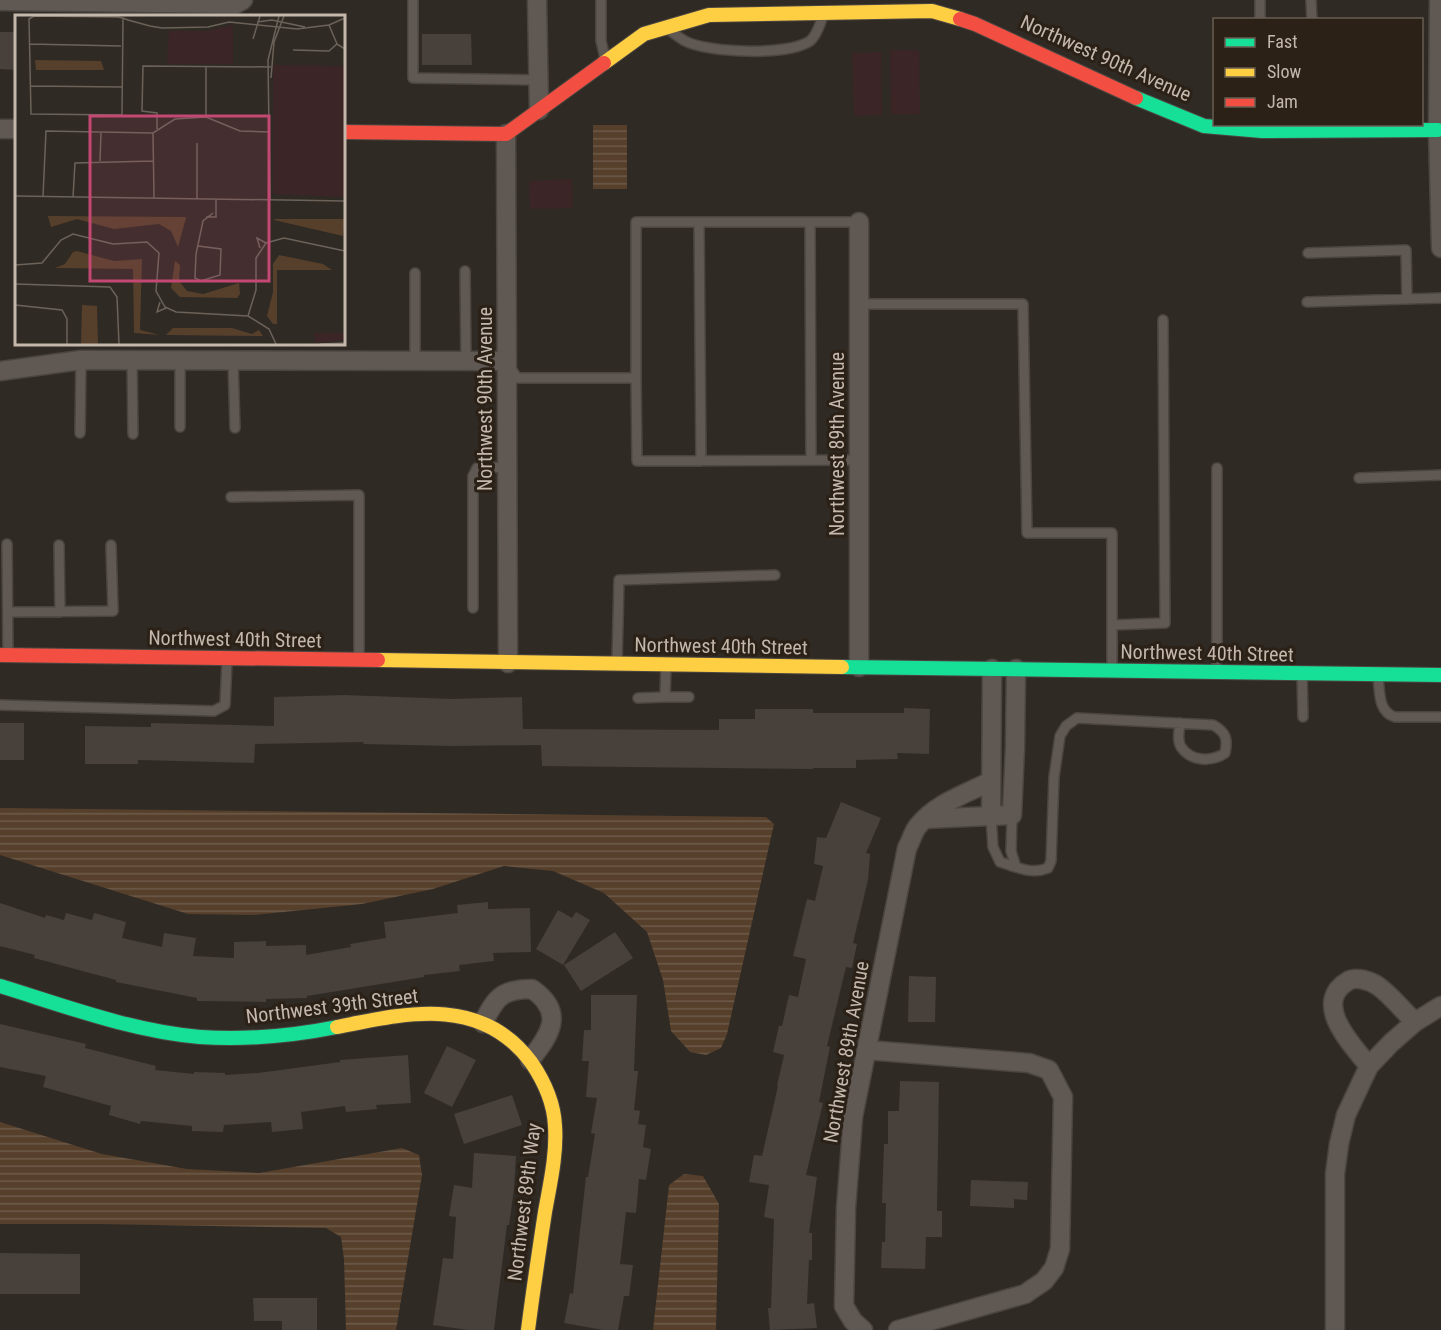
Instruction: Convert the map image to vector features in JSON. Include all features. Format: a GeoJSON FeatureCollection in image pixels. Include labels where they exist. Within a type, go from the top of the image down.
{"type":"FeatureCollection","features":[{"type":"Feature","properties":{"kind":"street"},"geometry":{"type":"LineString","coordinates":[[0,1],[236,4],[243,0]]}},
{"type":"Feature","properties":{"kind":"street"},"geometry":{"type":"LineString","coordinates":[[537,0],[539,110]]}},
{"type":"Feature","properties":{"kind":"street"},"geometry":{"type":"LineString","coordinates":[[1439,0],[1438,130],[1441,248]]}},
{"type":"Feature","properties":{"kind":"street","name":"Northwest 90th Avenue"},"geometry":{"type":"LineString","coordinates":[[508,663],[506,134],[644,34],[709,15],[824,13],[932,5],[1161,109],[1204,126],[1438,130]]}},
{"type":"Feature","properties":{"kind":"street"},"geometry":{"type":"LineString","coordinates":[[345,132],[506,134]]}},
{"type":"Feature","properties":{"kind":"street","name":"Northwest 89th Avenue"},"geometry":{"type":"LineString","coordinates":[[859,222],[859,667]]}},
{"type":"Feature","properties":{"kind":"street"},"geometry":{"type":"LineString","coordinates":[[0,371],[81,352],[132,360],[507,361]]}},
{"type":"Feature","properties":{"kind":"street","name":"Northwest 40th Street"},"geometry":{"type":"LineString","coordinates":[[4,656],[1441,675]]}},
{"type":"Feature","properties":{"kind":"street"},"geometry":{"type":"LineString","coordinates":[[991,816],[992,669]]}},
{"type":"Feature","properties":{"kind":"street"},"geometry":{"type":"LineString","coordinates":[[926,819],[1012,815],[1016,669]]}},
{"type":"Feature","properties":{"kind":"street","name":"Northwest 89th Avenue"},"geometry":{"type":"LineString","coordinates":[[864,1330],[853,1321],[844,1306],[846,1208],[853,1117],[907,848],[917,827],[926,819],[950,800],[991,781]]}},
{"type":"Feature","properties":{"kind":"street"},"geometry":{"type":"LineString","coordinates":[[1369,1066],[1336,1018],[1332,1007],[1334,996],[1341,986],[1352,979],[1363,980],[1378,986],[1415,1022]]}},
{"type":"Feature","properties":{"kind":"street","name":"Northwest 39th Street"},"geometry":{"type":"LineString","coordinates":[[0,986],[138,1027],[183,1036],[264,1037],[309,1032],[413,1014],[437,1013],[459,1016]]}},
{"type":"Feature","properties":{"kind":"street"},"geometry":{"type":"LineString","coordinates":[[483,1023],[494,1002],[507,992],[532,988],[544,997],[551,1011],[552,1028],[530,1060]]}},
{"type":"Feature","properties":{"kind":"street"},"geometry":{"type":"LineString","coordinates":[[1335,1330],[1335,1174],[1338,1144],[1346,1115],[1369,1066],[1415,1022],[1441,1006]]}},
{"type":"Feature","properties":{"kind":"street","name":"Northwest 89th Way"},"geometry":{"type":"LineString","coordinates":[[459,1016],[483,1023],[503,1035],[530,1060],[535,1066],[551,1104],[555,1124],[552,1164],[528,1330]]}},
{"type":"Feature","properties":{"kind":"street"},"geometry":{"type":"LineString","coordinates":[[867,1050],[1029,1063],[1049,1070],[1058,1083],[1063,1097],[1060,1249],[1054,1268],[1044,1281],[1025,1294],[898,1330]]}},
{"type":"Feature","properties":{"kind":"lane"},"geometry":{"type":"LineString","coordinates":[[413,0],[413,78],[538,80]]}},
{"type":"Feature","properties":{"kind":"lane"},"geometry":{"type":"LineString","coordinates":[[601,0],[601,40],[605,61]]}},
{"type":"Feature","properties":{"kind":"lane"},"geometry":{"type":"LineString","coordinates":[[1260,0],[1260,18]]}},
{"type":"Feature","properties":{"kind":"lane"},"geometry":{"type":"LineString","coordinates":[[1311,0],[1312,18]]}},
{"type":"Feature","properties":{"kind":"lane"},"geometry":{"type":"LineString","coordinates":[[665,26],[685,41],[706,48],[753,51],[790,47],[810,40],[817,31],[824,13]]}},
{"type":"Feature","properties":{"kind":"lane"},"geometry":{"type":"LineString","coordinates":[[859,222],[636,222],[637,461],[859,460]]}},
{"type":"Feature","properties":{"kind":"lane"},"geometry":{"type":"LineString","coordinates":[[699,222],[701,461]]}},
{"type":"Feature","properties":{"kind":"lane"},"geometry":{"type":"LineString","coordinates":[[810,222],[811,460]]}},
{"type":"Feature","properties":{"kind":"lane"},"geometry":{"type":"LineString","coordinates":[[1308,253],[1406,250],[1407,299]]}},
{"type":"Feature","properties":{"kind":"lane"},"geometry":{"type":"LineString","coordinates":[[465,271],[466,361]]}},
{"type":"Feature","properties":{"kind":"lane"},"geometry":{"type":"LineString","coordinates":[[415,273],[415,361]]}},
{"type":"Feature","properties":{"kind":"lane"},"geometry":{"type":"LineString","coordinates":[[1307,302],[1441,298]]}},
{"type":"Feature","properties":{"kind":"lane"},"geometry":{"type":"LineString","coordinates":[[859,304],[1023,304],[1027,533],[1112,533],[1112,671]]}},
{"type":"Feature","properties":{"kind":"lane"},"geometry":{"type":"LineString","coordinates":[[1112,625],[1165,623],[1163,320]]}},
{"type":"Feature","properties":{"kind":"lane"},"geometry":{"type":"LineString","coordinates":[[80,433],[81,352]]}},
{"type":"Feature","properties":{"kind":"lane"},"geometry":{"type":"LineString","coordinates":[[132,360],[133,434]]}},
{"type":"Feature","properties":{"kind":"lane"},"geometry":{"type":"LineString","coordinates":[[180,360],[180,427]]}},
{"type":"Feature","properties":{"kind":"lane"},"geometry":{"type":"LineString","coordinates":[[233,360],[235,428]]}},
{"type":"Feature","properties":{"kind":"lane"},"geometry":{"type":"LineString","coordinates":[[507,361],[517,378],[636,378]]}},
{"type":"Feature","properties":{"kind":"lane"},"geometry":{"type":"LineString","coordinates":[[473,608],[473,476],[477,468],[508,467]]}},
{"type":"Feature","properties":{"kind":"lane"},"geometry":{"type":"LineString","coordinates":[[1217,468],[1217,673]]}},
{"type":"Feature","properties":{"kind":"lane"},"geometry":{"type":"LineString","coordinates":[[1359,477],[1441,475]]}},
{"type":"Feature","properties":{"kind":"lane"},"geometry":{"type":"LineString","coordinates":[[231,497],[359,495],[359,661]]}},
{"type":"Feature","properties":{"kind":"lane"},"geometry":{"type":"LineString","coordinates":[[4,656],[8,612],[7,544]]}},
{"type":"Feature","properties":{"kind":"lane"},"geometry":{"type":"LineString","coordinates":[[59,545],[60,612]]}},
{"type":"Feature","properties":{"kind":"lane"},"geometry":{"type":"LineString","coordinates":[[8,612],[113,611],[111,545]]}},
{"type":"Feature","properties":{"kind":"lane"},"geometry":{"type":"LineString","coordinates":[[617,664],[619,580],[775,575]]}},
{"type":"Feature","properties":{"kind":"lane"},"geometry":{"type":"LineString","coordinates":[[0,705],[214,711],[225,705],[227,659]]}},
{"type":"Feature","properties":{"kind":"lane"},"geometry":{"type":"LineString","coordinates":[[665,697],[666,665]]}},
{"type":"Feature","properties":{"kind":"lane"},"geometry":{"type":"LineString","coordinates":[[1302,674],[1303,717]]}},
{"type":"Feature","properties":{"kind":"lane"},"geometry":{"type":"LineString","coordinates":[[1378,674],[1382,706],[1388,715],[1441,717]]}},
{"type":"Feature","properties":{"kind":"lane"},"geometry":{"type":"LineString","coordinates":[[638,698],[689,697]]}},
{"type":"Feature","properties":{"kind":"lane"},"geometry":{"type":"LineString","coordinates":[[991,816],[993,847],[1000,862],[1026,871],[1041,871],[1048,868],[1051,861],[1054,777],[1060,736],[1066,726],[1077,718],[1180,723],[1213,725],[1224,732],[1227,741],[1225,753],[1216,759],[1192,756],[1181,747],[1180,723]]}},
{"type":"Feature","properties":{"kind":"lane"},"geometry":{"type":"LineString","coordinates":[[1012,815],[1011,851],[1016,867]]}},
{"type":"Feature","properties":{"kind":"shaded area"},"geometry":{"type":"Polygon","coordinates":[[[890,50],[919,50],[920,114],[891,114],[890,50]]]}},
{"type":"Feature","properties":{"kind":"shaded area"},"geometry":{"type":"Polygon","coordinates":[[[881,52],[882,115],[854,116],[852,53],[881,52]]]}},
{"type":"Feature","properties":{"kind":"shaded area"},"geometry":{"type":"Polygon","coordinates":[[[593,125],[627,125],[627,189],[593,189],[593,125]]]}},
{"type":"Feature","properties":{"kind":"shaded area"},"geometry":{"type":"Polygon","coordinates":[[[572,179],[573,208],[530,209],[529,181],[572,179]]]}},
{"type":"Feature","properties":{"kind":"shaded area"},"geometry":{"type":"Polygon","coordinates":[[[0,808],[766,817],[774,824],[727,1034],[721,1048],[706,1055],[690,1052],[671,1031],[663,980],[647,932],[604,893],[553,871],[504,866],[433,889],[362,904],[253,915],[188,914],[0,855],[0,808]]]}},
{"type":"Feature","properties":{"kind":"shaded area"},"geometry":{"type":"Polygon","coordinates":[[[0,1122],[102,1154],[187,1169],[259,1173],[402,1148],[419,1155],[422,1175],[396,1330],[346,1330],[344,1259],[341,1237],[326,1228],[0,1224],[0,1122]]]}},
{"type":"Feature","properties":{"kind":"shaded area"},"geometry":{"type":"Polygon","coordinates":[[[684,1174],[703,1176],[719,1204],[716,1330],[653,1330],[669,1185],[684,1174]]]}},
{"type":"Feature","properties":{"kind":"building"},"geometry":{"type":"Polygon","coordinates":[[[0,32],[15,32],[15,70],[0,69],[0,32]]]}},
{"type":"Feature","properties":{"kind":"building"},"geometry":{"type":"Polygon","coordinates":[[[422,34],[471,34],[472,65],[422,65],[422,34]]]}},
{"type":"Feature","properties":{"kind":"building"},"geometry":{"type":"Polygon","coordinates":[[[344,695],[452,699],[522,697],[523,729],[719,730],[719,719],[755,719],[755,709],[813,709],[813,713],[904,713],[904,708],[930,709],[929,754],[897,753],[898,759],[856,760],[856,768],[542,766],[541,745],[453,746],[363,744],[364,742],[255,744],[254,763],[138,760],[138,764],[85,764],[85,726],[151,727],[151,723],[274,726],[274,697],[344,695]]]}},
{"type":"Feature","properties":{"kind":"building"},"geometry":{"type":"Polygon","coordinates":[[[0,723],[24,723],[24,760],[0,760],[0,723]]]}},
{"type":"Feature","properties":{"kind":"building"},"geometry":{"type":"Polygon","coordinates":[[[841,802],[881,818],[866,853],[870,854],[868,880],[853,943],[857,944],[852,968],[846,967],[827,1046],[830,1047],[819,1102],[823,1103],[806,1175],[817,1177],[809,1233],[812,1233],[812,1260],[809,1260],[807,1304],[814,1303],[817,1328],[770,1330],[768,1308],[771,1308],[774,1219],[764,1217],[769,1185],[749,1182],[754,1155],[762,1156],[784,1055],[773,1052],[779,1026],[782,1026],[789,995],[798,997],[806,959],[793,956],[807,899],[815,901],[823,866],[814,864],[817,837],[826,838],[841,802]]]}},
{"type":"Feature","properties":{"kind":"building"},"geometry":{"type":"Polygon","coordinates":[[[488,902],[488,909],[530,908],[531,952],[493,953],[494,961],[459,965],[460,971],[424,975],[424,977],[307,996],[307,998],[266,999],[266,1002],[197,1001],[197,998],[116,982],[116,980],[34,958],[35,955],[0,946],[0,903],[45,918],[46,915],[64,920],[66,913],[92,920],[94,913],[126,922],[122,938],[162,947],[164,933],[196,938],[193,956],[234,958],[234,942],[266,941],[266,946],[306,945],[306,955],[386,938],[384,922],[458,913],[457,905],[488,902]]]}},
{"type":"Feature","properties":{"kind":"building"},"geometry":{"type":"Polygon","coordinates":[[[558,910],[572,918],[576,912],[590,920],[563,965],[536,949],[558,910]]]}},
{"type":"Feature","properties":{"kind":"building"},"geometry":{"type":"Polygon","coordinates":[[[615,932],[633,958],[581,991],[564,965],[615,932]]]}},
{"type":"Feature","properties":{"kind":"building"},"geometry":{"type":"Polygon","coordinates":[[[909,976],[936,977],[935,1022],[908,1022],[909,976]]]}},
{"type":"Feature","properties":{"kind":"building"},"geometry":{"type":"Polygon","coordinates":[[[591,995],[637,995],[634,1071],[638,1071],[634,1110],[640,1111],[638,1124],[646,1125],[643,1147],[651,1149],[646,1180],[639,1179],[636,1213],[626,1212],[620,1264],[633,1265],[629,1296],[624,1296],[618,1330],[603,1330],[564,1323],[570,1293],[573,1294],[586,1177],[588,1177],[595,1134],[591,1133],[597,1098],[586,1097],[589,1061],[582,1061],[584,1030],[591,1030],[591,995]]]}},
{"type":"Feature","properties":{"kind":"building"},"geometry":{"type":"Polygon","coordinates":[[[0,1024],[86,1044],[85,1048],[156,1066],[155,1070],[194,1074],[194,1072],[225,1073],[225,1075],[258,1073],[340,1062],[340,1060],[408,1055],[411,1103],[376,1105],[377,1109],[346,1112],[345,1106],[301,1112],[303,1129],[272,1132],[271,1122],[224,1125],[223,1132],[192,1131],[192,1126],[141,1121],[140,1124],[109,1115],[111,1106],[43,1087],[46,1076],[0,1067],[0,1024]]]}},
{"type":"Feature","properties":{"kind":"building"},"geometry":{"type":"Polygon","coordinates":[[[447,1046],[476,1060],[452,1107],[424,1093],[447,1046]]]}},
{"type":"Feature","properties":{"kind":"building"},"geometry":{"type":"Polygon","coordinates":[[[900,1081],[939,1082],[937,1211],[942,1211],[942,1237],[926,1237],[925,1269],[881,1268],[882,1242],[885,1242],[886,1203],[882,1203],[884,1144],[888,1144],[888,1111],[899,1111],[900,1081]]]}},
{"type":"Feature","properties":{"kind":"building"},"geometry":{"type":"Polygon","coordinates":[[[512,1095],[522,1125],[464,1144],[454,1114],[512,1095]]]}},
{"type":"Feature","properties":{"kind":"building"},"geometry":{"type":"Polygon","coordinates":[[[474,1153],[516,1156],[514,1189],[509,1225],[507,1225],[494,1330],[468,1330],[433,1325],[443,1258],[453,1259],[456,1217],[449,1216],[454,1185],[472,1188],[474,1153]]]}},
{"type":"Feature","properties":{"kind":"building"},"geometry":{"type":"Polygon","coordinates":[[[971,1180],[1028,1182],[1027,1200],[1014,1199],[1014,1208],[970,1206],[971,1180]]]}},
{"type":"Feature","properties":{"kind":"building"},"geometry":{"type":"Polygon","coordinates":[[[0,1253],[80,1254],[80,1294],[0,1294],[0,1253]]]}},
{"type":"Feature","properties":{"kind":"building"},"geometry":{"type":"Polygon","coordinates":[[[253,1298],[317,1298],[317,1330],[282,1330],[282,1321],[254,1321],[253,1298]]]}},
{"type":"Feature","properties":{"kind":"traffic: fast"},"geometry":{"type":"LineString","coordinates":[[1136,98],[1204,126],[1262,131],[1438,130]]}},
{"type":"Feature","properties":{"kind":"traffic: fast"},"geometry":{"type":"LineString","coordinates":[[842,667],[1441,675]]}},
{"type":"Feature","properties":{"kind":"traffic: fast"},"geometry":{"type":"LineString","coordinates":[[0,986],[98,1017],[174,1034],[252,1038],[337,1027]]}},
{"type":"Feature","properties":{"kind":"traffic: slow"},"geometry":{"type":"LineString","coordinates":[[604,63],[644,34],[709,15],[932,11],[960,19]]}},
{"type":"Feature","properties":{"kind":"traffic: slow"},"geometry":{"type":"LineString","coordinates":[[378,660],[842,667]]}},
{"type":"Feature","properties":{"kind":"traffic: slow"},"geometry":{"type":"LineString","coordinates":[[337,1027],[416,1014],[442,1014],[466,1018],[489,1026],[511,1041],[536,1069],[544,1085],[554,1117],[555,1147],[528,1330]]}},
{"type":"Feature","properties":{"kind":"traffic: jam"},"geometry":{"type":"LineString","coordinates":[[960,19],[1136,98]]}},
{"type":"Feature","properties":{"kind":"traffic: jam"},"geometry":{"type":"LineString","coordinates":[[345,132],[506,134],[604,63]]}},
{"type":"Feature","properties":{"kind":"traffic: jam"},"geometry":{"type":"LineString","coordinates":[[0,655],[378,660]]}}]}
